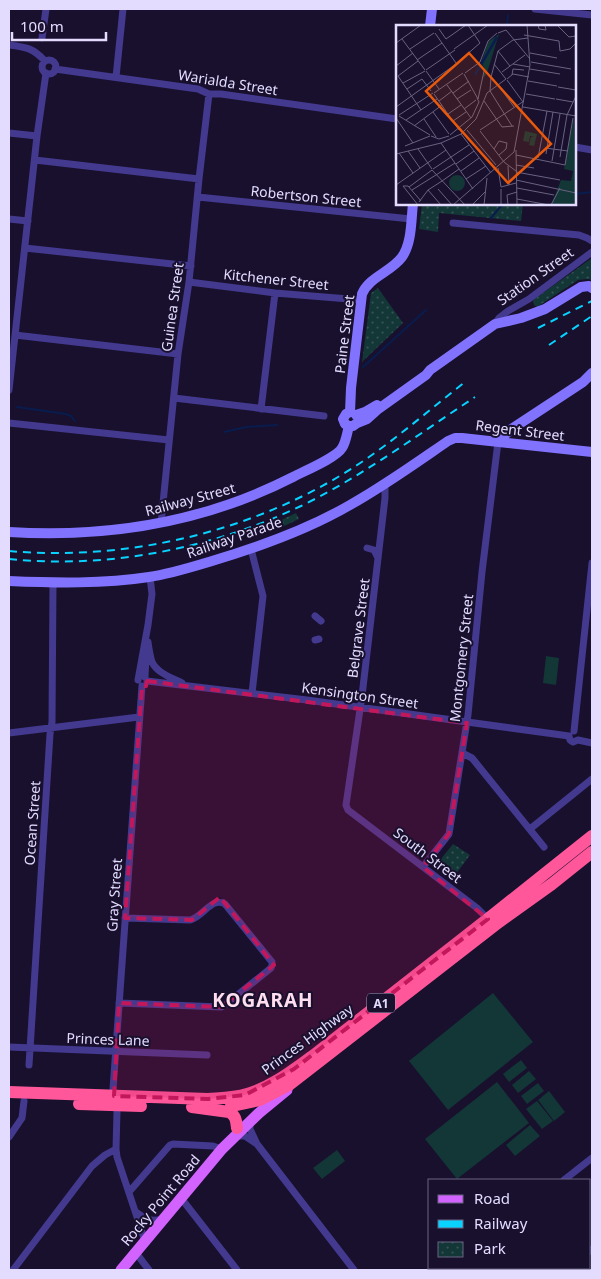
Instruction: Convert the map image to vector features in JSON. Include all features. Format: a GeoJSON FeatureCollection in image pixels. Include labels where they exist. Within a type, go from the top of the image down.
{"type":"FeatureCollection","features":[{"type":"Feature","properties":{"kind":"highway","name":"Princes Highway"},"geometry":{"type":"LineString","coordinates":[[9,1092],[192,1107],[234,1106],[253,1102],[280,1091],[318,1063],[491,923],[592,836]]}},
{"type":"Feature","properties":{"kind":"highway","name":"Princes Highway"},"geometry":{"type":"LineString","coordinates":[[9,1101],[226,1098],[245,1095],[263,1088],[278,1081],[491,923],[552,884],[592,852]]}},
{"type":"Feature","properties":{"kind":"highway"},"geometry":{"type":"LineString","coordinates":[[192,1107],[229,1112],[235,1116],[236,1132]]}},
{"type":"Feature","properties":{"kind":"main road"},"geometry":{"type":"LineString","coordinates":[[430,25],[432,9]]}},
{"type":"Feature","properties":{"kind":"main road","name":"Paine Street"},"geometry":{"type":"LineString","coordinates":[[353,419],[362,294],[366,287],[392,267],[402,256],[407,245],[413,205]]}},
{"type":"Feature","properties":{"kind":"main road","name":"Station Street"},"geometry":{"type":"LineString","coordinates":[[353,419],[367,419],[430,370],[495,324],[521,318],[545,309],[581,287],[589,286],[592,288]]}},
{"type":"Feature","properties":{"kind":"main road"},"geometry":{"type":"LineString","coordinates":[[498,442],[510,430],[583,382],[592,373]]}},
{"type":"Feature","properties":{"kind":"main road","name":"Railway Street"},"geometry":{"type":"LineString","coordinates":[[9,532],[45,534],[128,529],[197,514],[241,500],[292,478],[338,452],[344,445],[353,419]]}},
{"type":"Feature","properties":{"kind":"main road","name":"Regent Street"},"geometry":{"type":"LineString","coordinates":[[446,443],[452,439],[462,438],[592,452]]}},
{"type":"Feature","properties":{"kind":"main road","name":"Railway Parade"},"geometry":{"type":"LineString","coordinates":[[9,581],[53,583],[150,577],[197,566],[251,549],[340,511],[446,443]]}},
{"type":"Feature","properties":{"kind":"main road","name":"Rocky Point Road"},"geometry":{"type":"LineString","coordinates":[[236,1132],[269,1103],[310,1074],[318,1063]]}},
{"type":"Feature","properties":{"kind":"main road","name":"Rocky Point Road"},"geometry":{"type":"LineString","coordinates":[[121,1270],[222,1150],[236,1132],[263,1088]]}},
{"type":"Feature","properties":{"kind":"street"},"geometry":{"type":"LineString","coordinates":[[42,38],[46,9]]}},
{"type":"Feature","properties":{"kind":"street"},"geometry":{"type":"LineString","coordinates":[[116,77],[123,9]]}},
{"type":"Feature","properties":{"kind":"street"},"geometry":{"type":"LineString","coordinates":[[535,9],[592,15]]}},
{"type":"Feature","properties":{"kind":"street"},"geometry":{"type":"LineString","coordinates":[[9,45],[35,51],[45,61],[53,62],[55,69],[52,72],[46,73]]}},
{"type":"Feature","properties":{"kind":"street"},"geometry":{"type":"LineString","coordinates":[[9,390],[37,136],[46,73],[42,66],[45,61]]}},
{"type":"Feature","properties":{"kind":"street","name":"Warialda Street"},"geometry":{"type":"LineString","coordinates":[[55,69],[198,89],[209,94],[222,94],[396,119]]}},
{"type":"Feature","properties":{"kind":"street","name":"Guinea Street"},"geometry":{"type":"LineString","coordinates":[[161,523],[178,354],[189,282],[209,94]]}},
{"type":"Feature","properties":{"kind":"street"},"geometry":{"type":"LineString","coordinates":[[9,133],[37,136]]}},
{"type":"Feature","properties":{"kind":"street"},"geometry":{"type":"LineString","coordinates":[[576,147],[592,150]]}},
{"type":"Feature","properties":{"kind":"street"},"geometry":{"type":"LineString","coordinates":[[35,160],[199,179]]}},
{"type":"Feature","properties":{"kind":"street","name":"Robertson Street"},"geometry":{"type":"LineString","coordinates":[[198,198],[411,219]]}},
{"type":"Feature","properties":{"kind":"street"},"geometry":{"type":"LineString","coordinates":[[9,219],[28,221]]}},
{"type":"Feature","properties":{"kind":"street"},"geometry":{"type":"LineString","coordinates":[[453,223],[579,235],[592,241]]}},
{"type":"Feature","properties":{"kind":"street"},"geometry":{"type":"LineString","coordinates":[[25,248],[190,266]]}},
{"type":"Feature","properties":{"kind":"street","name":"Station Street"},"geometry":{"type":"LineString","coordinates":[[495,324],[499,318],[529,299],[592,252]]}},
{"type":"Feature","properties":{"kind":"street","name":"Kitchener Street"},"geometry":{"type":"LineString","coordinates":[[189,282],[275,293],[361,300]]}},
{"type":"Feature","properties":{"kind":"street"},"geometry":{"type":"LineString","coordinates":[[261,408],[275,293]]}},
{"type":"Feature","properties":{"kind":"street"},"geometry":{"type":"LineString","coordinates":[[529,299],[529,306],[533,314]]}},
{"type":"Feature","properties":{"kind":"street"},"geometry":{"type":"LineString","coordinates":[[519,304],[518,309],[521,318]]}},
{"type":"Feature","properties":{"kind":"street"},"geometry":{"type":"LineString","coordinates":[[15,335],[178,354]]}},
{"type":"Feature","properties":{"kind":"street"},"geometry":{"type":"LineString","coordinates":[[174,398],[324,416]]}},
{"type":"Feature","properties":{"kind":"street"},"geometry":{"type":"LineString","coordinates":[[9,423],[169,440]]}},
{"type":"Feature","properties":{"kind":"street","name":"Montgomery Street"},"geometry":{"type":"LineString","coordinates":[[423,867],[449,834],[467,723],[482,572],[498,442]]}},
{"type":"Feature","properties":{"kind":"street","name":"Belgrave Street"},"geometry":{"type":"LineString","coordinates":[[346,805],[362,696],[385,498],[385,483]]}},
{"type":"Feature","properties":{"kind":"street"},"geometry":{"type":"LineString","coordinates":[[367,548],[374,550],[378,559]]}},
{"type":"Feature","properties":{"kind":"street"},"geometry":{"type":"LineString","coordinates":[[251,549],[263,596],[252,693]]}},
{"type":"Feature","properties":{"kind":"street"},"geometry":{"type":"LineString","coordinates":[[575,736],[592,563]]}},
{"type":"Feature","properties":{"kind":"street","name":"Gray Street"},"geometry":{"type":"LineString","coordinates":[[145,1241],[117,1157],[117,1112],[113,1089],[140,717],[152,594],[150,577]]}},
{"type":"Feature","properties":{"kind":"street","name":"Ocean Street"},"geometry":{"type":"LineString","coordinates":[[29,1065],[52,722],[53,583]]}},
{"type":"Feature","properties":{"kind":"street"},"geometry":{"type":"LineString","coordinates":[[315,616],[321,621]]}},
{"type":"Feature","properties":{"kind":"street","name":"Gray Street"},"geometry":{"type":"LineString","coordinates":[[143,681],[148,642],[148,625]]}},
{"type":"Feature","properties":{"kind":"street"},"geometry":{"type":"LineString","coordinates":[[148,642],[152,661],[156,668],[188,686]]}},
{"type":"Feature","properties":{"kind":"street","name":"Kensington Street"},"geometry":{"type":"LineString","coordinates":[[143,681],[360,707],[467,723],[575,736],[592,741]]}},
{"type":"Feature","properties":{"kind":"street"},"geometry":{"type":"LineString","coordinates":[[9,733],[140,717]]}},
{"type":"Feature","properties":{"kind":"street"},"geometry":{"type":"LineString","coordinates":[[462,753],[472,758],[544,847]]}},
{"type":"Feature","properties":{"kind":"street"},"geometry":{"type":"LineString","coordinates":[[530,829],[592,779]]}},
{"type":"Feature","properties":{"kind":"street","name":"South Street"},"geometry":{"type":"LineString","coordinates":[[346,805],[352,814],[477,908],[491,923]]}},
{"type":"Feature","properties":{"kind":"street"},"geometry":{"type":"LineString","coordinates":[[119,1004],[221,1007],[271,968],[272,965],[272,962],[221,901],[217,901],[198,917],[190,920],[125,918]]}},
{"type":"Feature","properties":{"kind":"street","name":"Princes Lane"},"geometry":{"type":"LineString","coordinates":[[9,1047],[207,1055]]}},
{"type":"Feature","properties":{"kind":"street"},"geometry":{"type":"LineString","coordinates":[[9,1136],[22,1118],[24,1101]]}},
{"type":"Feature","properties":{"kind":"street"},"geometry":{"type":"LineString","coordinates":[[250,1121],[250,1129],[257,1144],[354,1270]]}},
{"type":"Feature","properties":{"kind":"street"},"geometry":{"type":"LineString","coordinates":[[236,1132],[257,1144]]}},
{"type":"Feature","properties":{"kind":"street"},"geometry":{"type":"LineString","coordinates":[[129,1192],[170,1145],[213,1146],[222,1150]]}},
{"type":"Feature","properties":{"kind":"street"},"geometry":{"type":"LineString","coordinates":[[13,1270],[92,1166],[116,1149]]}},
{"type":"Feature","properties":{"kind":"street"},"geometry":{"type":"LineString","coordinates":[[565,1179],[592,1158]]}},
{"type":"Feature","properties":{"kind":"street"},"geometry":{"type":"LineString","coordinates":[[181,1198],[238,1270]]}},
{"type":"Feature","properties":{"kind":"street"},"geometry":{"type":"LineString","coordinates":[[136,1212],[149,1221],[164,1219]]}},
{"type":"Feature","properties":{"kind":"street"},"geometry":{"type":"LineString","coordinates":[[136,1253],[149,1270]]}},
{"type":"Feature","properties":{"kind":"highlighted area"},"geometry":{"type":"Polygon","coordinates":[[[147,681],[467,723],[449,834],[423,867],[488,919],[294,1069],[245,1095],[208,1099],[114,1096],[119,1003],[221,1007],[274,965],[220,897],[192,920],[125,918],[142,686],[146,686],[147,681]]]}},
{"type":"Feature","properties":{"kind":"green space"},"geometry":{"type":"Polygon","coordinates":[[[422,205],[523,205],[521,221],[439,213],[438,232],[419,229],[422,205]]]}},
{"type":"Feature","properties":{"kind":"green space"},"geometry":{"type":"Polygon","coordinates":[[[592,258],[592,280],[578,280],[537,307],[534,305],[533,300],[592,258]]]}},
{"type":"Feature","properties":{"kind":"green space"},"geometry":{"type":"Polygon","coordinates":[[[378,288],[403,323],[362,362],[371,293],[378,288]]]}},
{"type":"Feature","properties":{"kind":"green space"},"geometry":{"type":"Polygon","coordinates":[[[296,513],[299,519],[280,528],[277,522],[296,513]]]}},
{"type":"Feature","properties":{"kind":"green space"},"geometry":{"type":"Polygon","coordinates":[[[546,656],[559,658],[556,685],[543,683],[546,656]]]}},
{"type":"Feature","properties":{"kind":"green space"},"geometry":{"type":"Polygon","coordinates":[[[453,844],[470,855],[453,878],[436,865],[453,844]]]}},
{"type":"Feature","properties":{"kind":"green space"},"geometry":{"type":"Polygon","coordinates":[[[493,993],[533,1042],[448,1110],[409,1061],[493,993]]]}},
{"type":"Feature","properties":{"kind":"green space"},"geometry":{"type":"Polygon","coordinates":[[[521,1060],[527,1068],[509,1082],[503,1074],[521,1060]]]}},
{"type":"Feature","properties":{"kind":"green space"},"geometry":{"type":"Polygon","coordinates":[[[529,1071],[536,1079],[518,1093],[512,1085],[529,1071]]]}},
{"type":"Feature","properties":{"kind":"green space"},"geometry":{"type":"Polygon","coordinates":[[[497,1082],[529,1123],[457,1179],[425,1139],[497,1082]]]}},
{"type":"Feature","properties":{"kind":"green space"},"geometry":{"type":"Polygon","coordinates":[[[538,1083],[544,1091],[527,1104],[521,1096],[538,1083]]]}},
{"type":"Feature","properties":{"kind":"green space"},"geometry":{"type":"Polygon","coordinates":[[[549,1091],[565,1112],[554,1121],[538,1100],[549,1091]]]}},
{"type":"Feature","properties":{"kind":"green space"},"geometry":{"type":"Polygon","coordinates":[[[537,1101],[553,1121],[542,1129],[526,1109],[537,1101]]]}},
{"type":"Feature","properties":{"kind":"green space"},"geometry":{"type":"Polygon","coordinates":[[[530,1125],[540,1136],[515,1156],[506,1145],[530,1125]]]}},
{"type":"Feature","properties":{"kind":"green space"},"geometry":{"type":"Polygon","coordinates":[[[337,1150],[345,1161],[322,1179],[313,1168],[337,1150]]]}},
{"type":"Feature","properties":{"kind":"waterway"},"geometry":{"type":"LineString","coordinates":[[507,25],[508,15]]}},
{"type":"Feature","properties":{"kind":"waterway"},"geometry":{"type":"LineString","coordinates":[[576,194],[592,192]]}},
{"type":"Feature","properties":{"kind":"waterway"},"geometry":{"type":"LineString","coordinates":[[491,218],[503,205]]}},
{"type":"Feature","properties":{"kind":"waterway"},"geometry":{"type":"LineString","coordinates":[[363,367],[426,310]]}},
{"type":"Feature","properties":{"kind":"waterway"},"geometry":{"type":"LineString","coordinates":[[17,407],[66,414],[75,421]]}},
{"type":"Feature","properties":{"kind":"waterway"},"geometry":{"type":"LineString","coordinates":[[224,432],[246,427],[277,425]]}},
{"type":"Feature","properties":{"kind":"railway"},"geometry":{"type":"LineString","coordinates":[[538,328],[592,301]]}},
{"type":"Feature","properties":{"kind":"railway"},"geometry":{"type":"LineString","coordinates":[[549,345],[592,316]]}},
{"type":"Feature","properties":{"kind":"railway"},"geometry":{"type":"LineString","coordinates":[[9,551],[56,553],[103,551],[150,545],[197,535],[243,521],[287,504],[329,482],[369,457],[465,382]]}},
{"type":"Feature","properties":{"kind":"railway"},"geometry":{"type":"LineString","coordinates":[[9,559],[84,561],[121,558],[195,544],[231,534],[267,521],[323,495],[390,454],[475,397]]}},
{"type":"Feature","properties":{"kind":"district","name":"KOGARAH"},"geometry":{"type":"Point","coordinates":[263,1000]}}]}
